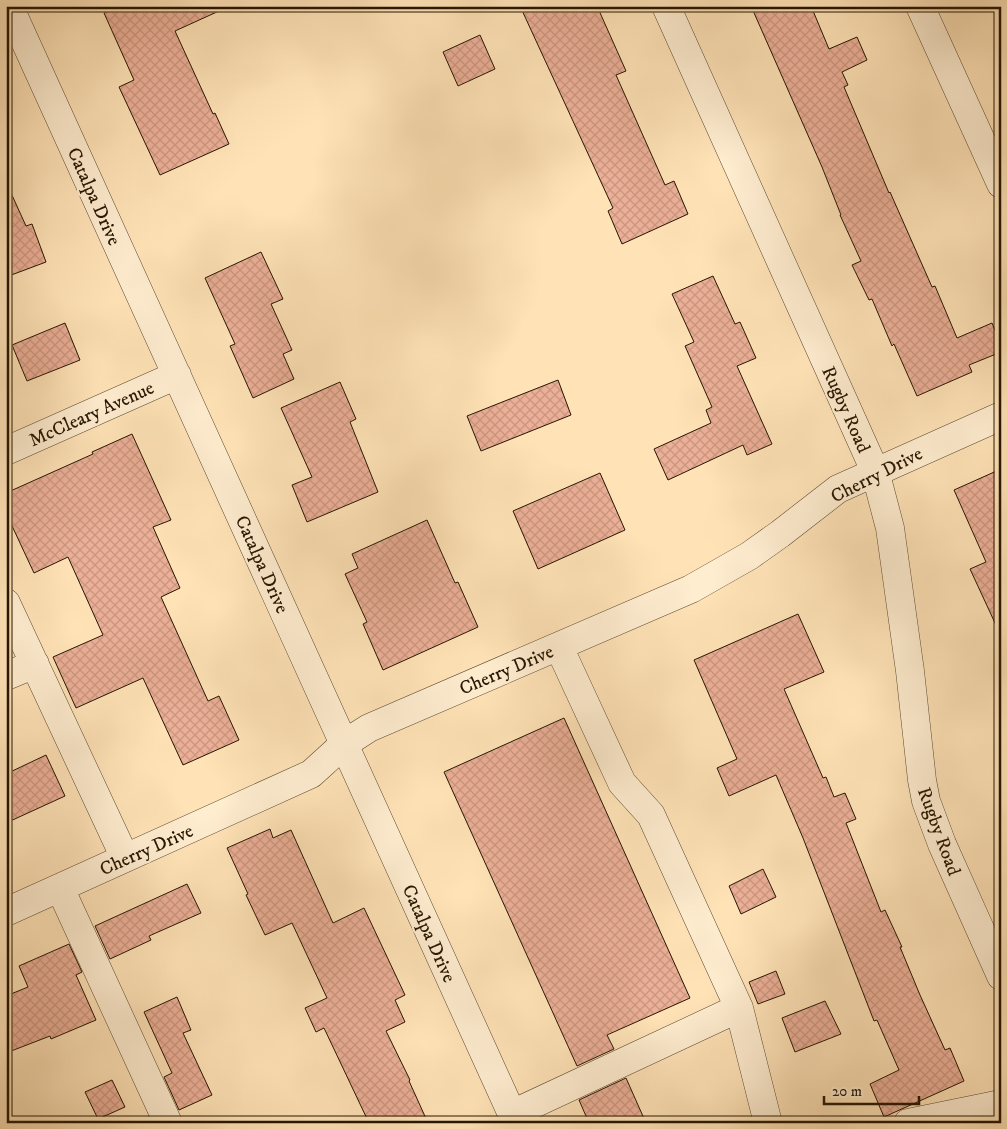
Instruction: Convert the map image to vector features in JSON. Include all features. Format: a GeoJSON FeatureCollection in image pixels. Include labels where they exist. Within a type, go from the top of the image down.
{"type":"FeatureCollection","features":[{"type":"Feature","properties":{"kind":"street","name":"Catalpa Drive"},"geometry":{"type":"LineString","coordinates":[[9,6],[514,1118]]}},
{"type":"Feature","properties":{"kind":"street","name":"Rugby Road"},"geometry":{"type":"LineString","coordinates":[[666,6],[875,471],[890,528],[926,802],[942,844],[1001,976]]}},
{"type":"Feature","properties":{"kind":"street"},"geometry":{"type":"LineString","coordinates":[[920,6],[1001,184]]}},
{"type":"Feature","properties":{"kind":"street","name":"McCleary Avenue"},"geometry":{"type":"LineString","coordinates":[[6,451],[177,375]]}},
{"type":"Feature","properties":{"kind":"street","name":"Cherry Drive"},"geometry":{"type":"LineString","coordinates":[[6,912],[310,774],[344,744],[369,728],[691,589],[749,556],[838,489],[1001,416]]}},
{"type":"Feature","properties":{"kind":"street"},"geometry":{"type":"LineString","coordinates":[[6,603],[126,858]]}},
{"type":"Feature","properties":{"kind":"street"},"geometry":{"type":"LineString","coordinates":[[559,647],[622,783],[651,816],[739,1008],[768,1123]]}},
{"type":"Feature","properties":{"kind":"street"},"geometry":{"type":"LineString","coordinates":[[6,676],[35,664]]}},
{"type":"Feature","properties":{"kind":"street"},"geometry":{"type":"LineString","coordinates":[[60,888],[168,1123]]}},
{"type":"Feature","properties":{"kind":"street"},"geometry":{"type":"LineString","coordinates":[[514,1118],[739,1008]]}},
{"type":"Feature","properties":{"kind":"street"},"geometry":{"type":"LineString","coordinates":[[908,1123],[1001,1104]]}},
{"type":"Feature","properties":{"kind":"building"},"geometry":{"type":"Polygon","coordinates":[[[119,6],[230,6],[175,31],[213,114],[215,113],[229,144],[160,175],[119,87],[134,80],[104,13],[119,6]]]}},
{"type":"Feature","properties":{"kind":"building"},"geometry":{"type":"Polygon","coordinates":[[[520,6],[597,6],[626,71],[616,75],[665,185],[674,181],[688,214],[622,244],[608,211],[613,208],[520,6]]]}},
{"type":"Feature","properties":{"kind":"building"},"geometry":{"type":"Polygon","coordinates":[[[751,6],[811,6],[829,49],[857,37],[867,60],[842,72],[848,85],[844,87],[889,193],[932,287],[935,286],[957,338],[992,323],[1001,345],[1001,352],[969,365],[972,372],[917,396],[894,344],[892,346],[872,299],[869,300],[852,265],[861,261],[751,6]]]}},
{"type":"Feature","properties":{"kind":"building"},"geometry":{"type":"Polygon","coordinates":[[[480,35],[495,69],[458,86],[443,52],[480,35]]]}},
{"type":"Feature","properties":{"kind":"building"},"geometry":{"type":"Polygon","coordinates":[[[6,182],[26,226],[32,224],[46,262],[6,277],[6,182]]]}},
{"type":"Feature","properties":{"kind":"building"},"geometry":{"type":"Polygon","coordinates":[[[261,252],[283,299],[271,304],[292,350],[283,354],[294,379],[253,398],[230,346],[235,344],[205,278],[261,252]]]}},
{"type":"Feature","properties":{"kind":"building"},"geometry":{"type":"Polygon","coordinates":[[[713,276],[735,324],[740,322],[756,358],[737,366],[772,444],[747,455],[743,445],[668,480],[654,449],[711,423],[706,410],[712,407],[685,346],[694,342],[672,294],[713,276]]]}},
{"type":"Feature","properties":{"kind":"building"},"geometry":{"type":"Polygon","coordinates":[[[65,323],[80,360],[27,381],[12,345],[65,323]]]}},
{"type":"Feature","properties":{"kind":"building"},"geometry":{"type":"Polygon","coordinates":[[[558,380],[571,415],[481,451],[467,416],[558,380]]]}},
{"type":"Feature","properties":{"kind":"building"},"geometry":{"type":"Polygon","coordinates":[[[340,382],[356,419],[350,422],[378,492],[307,522],[292,485],[312,477],[281,408],[340,382]]]}},
{"type":"Feature","properties":{"kind":"building"},"geometry":{"type":"Polygon","coordinates":[[[132,434],[171,520],[153,527],[180,588],[161,597],[208,701],[219,696],[239,740],[183,765],[143,678],[76,708],[53,657],[103,635],[68,557],[34,573],[6,513],[6,493],[93,454],[92,452],[132,434]]]}},
{"type":"Feature","properties":{"kind":"building"},"geometry":{"type":"Polygon","coordinates":[[[1001,469],[1001,636],[970,569],[986,562],[954,490],[1001,469]]]}},
{"type":"Feature","properties":{"kind":"building"},"geometry":{"type":"Polygon","coordinates":[[[600,473],[625,530],[538,569],[513,511],[600,473]]]}},
{"type":"Feature","properties":{"kind":"building"},"geometry":{"type":"Polygon","coordinates":[[[427,520],[455,583],[458,582],[478,627],[383,670],[363,624],[367,622],[345,574],[358,568],[352,554],[427,520]]]}},
{"type":"Feature","properties":{"kind":"building"},"geometry":{"type":"Polygon","coordinates":[[[798,614],[824,672],[784,689],[823,778],[826,777],[834,797],[845,793],[856,819],[846,823],[881,912],[885,910],[945,1050],[950,1048],[964,1081],[884,1117],[870,1084],[899,1070],[877,1020],[874,1021],[803,838],[776,775],[729,796],[717,768],[737,759],[694,660],[798,614]]]}},
{"type":"Feature","properties":{"kind":"building"},"geometry":{"type":"Polygon","coordinates":[[[564,718],[690,998],[607,1035],[614,1049],[577,1066],[444,772],[564,718]]]}},
{"type":"Feature","properties":{"kind":"building"},"geometry":{"type":"Polygon","coordinates":[[[46,755],[65,796],[6,823],[6,774],[46,755]]]}},
{"type":"Feature","properties":{"kind":"building"},"geometry":{"type":"Polygon","coordinates":[[[270,829],[273,838],[291,830],[333,923],[364,908],[405,995],[395,1000],[405,1022],[386,1031],[428,1123],[369,1123],[324,1028],[316,1032],[305,1008],[327,998],[292,923],[265,935],[227,848],[270,829]]]}},
{"type":"Feature","properties":{"kind":"building"},"geometry":{"type":"Polygon","coordinates":[[[763,869],[776,897],[741,914],[729,886],[763,869]]]}},
{"type":"Feature","properties":{"kind":"building"},"geometry":{"type":"Polygon","coordinates":[[[187,884],[201,913],[149,936],[151,940],[110,959],[95,926],[187,884]]]}},
{"type":"Feature","properties":{"kind":"building"},"geometry":{"type":"Polygon","coordinates":[[[69,944],[82,972],[76,975],[96,1020],[51,1039],[50,1036],[6,1053],[6,996],[28,987],[19,966],[69,944]]]}},
{"type":"Feature","properties":{"kind":"building"},"geometry":{"type":"Polygon","coordinates":[[[776,971],[785,994],[758,1004],[749,982],[776,971]]]}},
{"type":"Feature","properties":{"kind":"building"},"geometry":{"type":"Polygon","coordinates":[[[177,997],[191,1030],[183,1033],[212,1095],[179,1110],[164,1077],[172,1073],[144,1012],[177,997]]]}},
{"type":"Feature","properties":{"kind":"building"},"geometry":{"type":"Polygon","coordinates":[[[825,1001],[841,1034],[795,1052],[782,1018],[825,1001]]]}},
{"type":"Feature","properties":{"kind":"building"},"geometry":{"type":"Polygon","coordinates":[[[626,1078],[646,1123],[589,1123],[579,1100],[626,1078]]]}},
{"type":"Feature","properties":{"kind":"building"},"geometry":{"type":"Polygon","coordinates":[[[112,1080],[125,1107],[98,1119],[85,1092],[112,1080]]]}}]}
